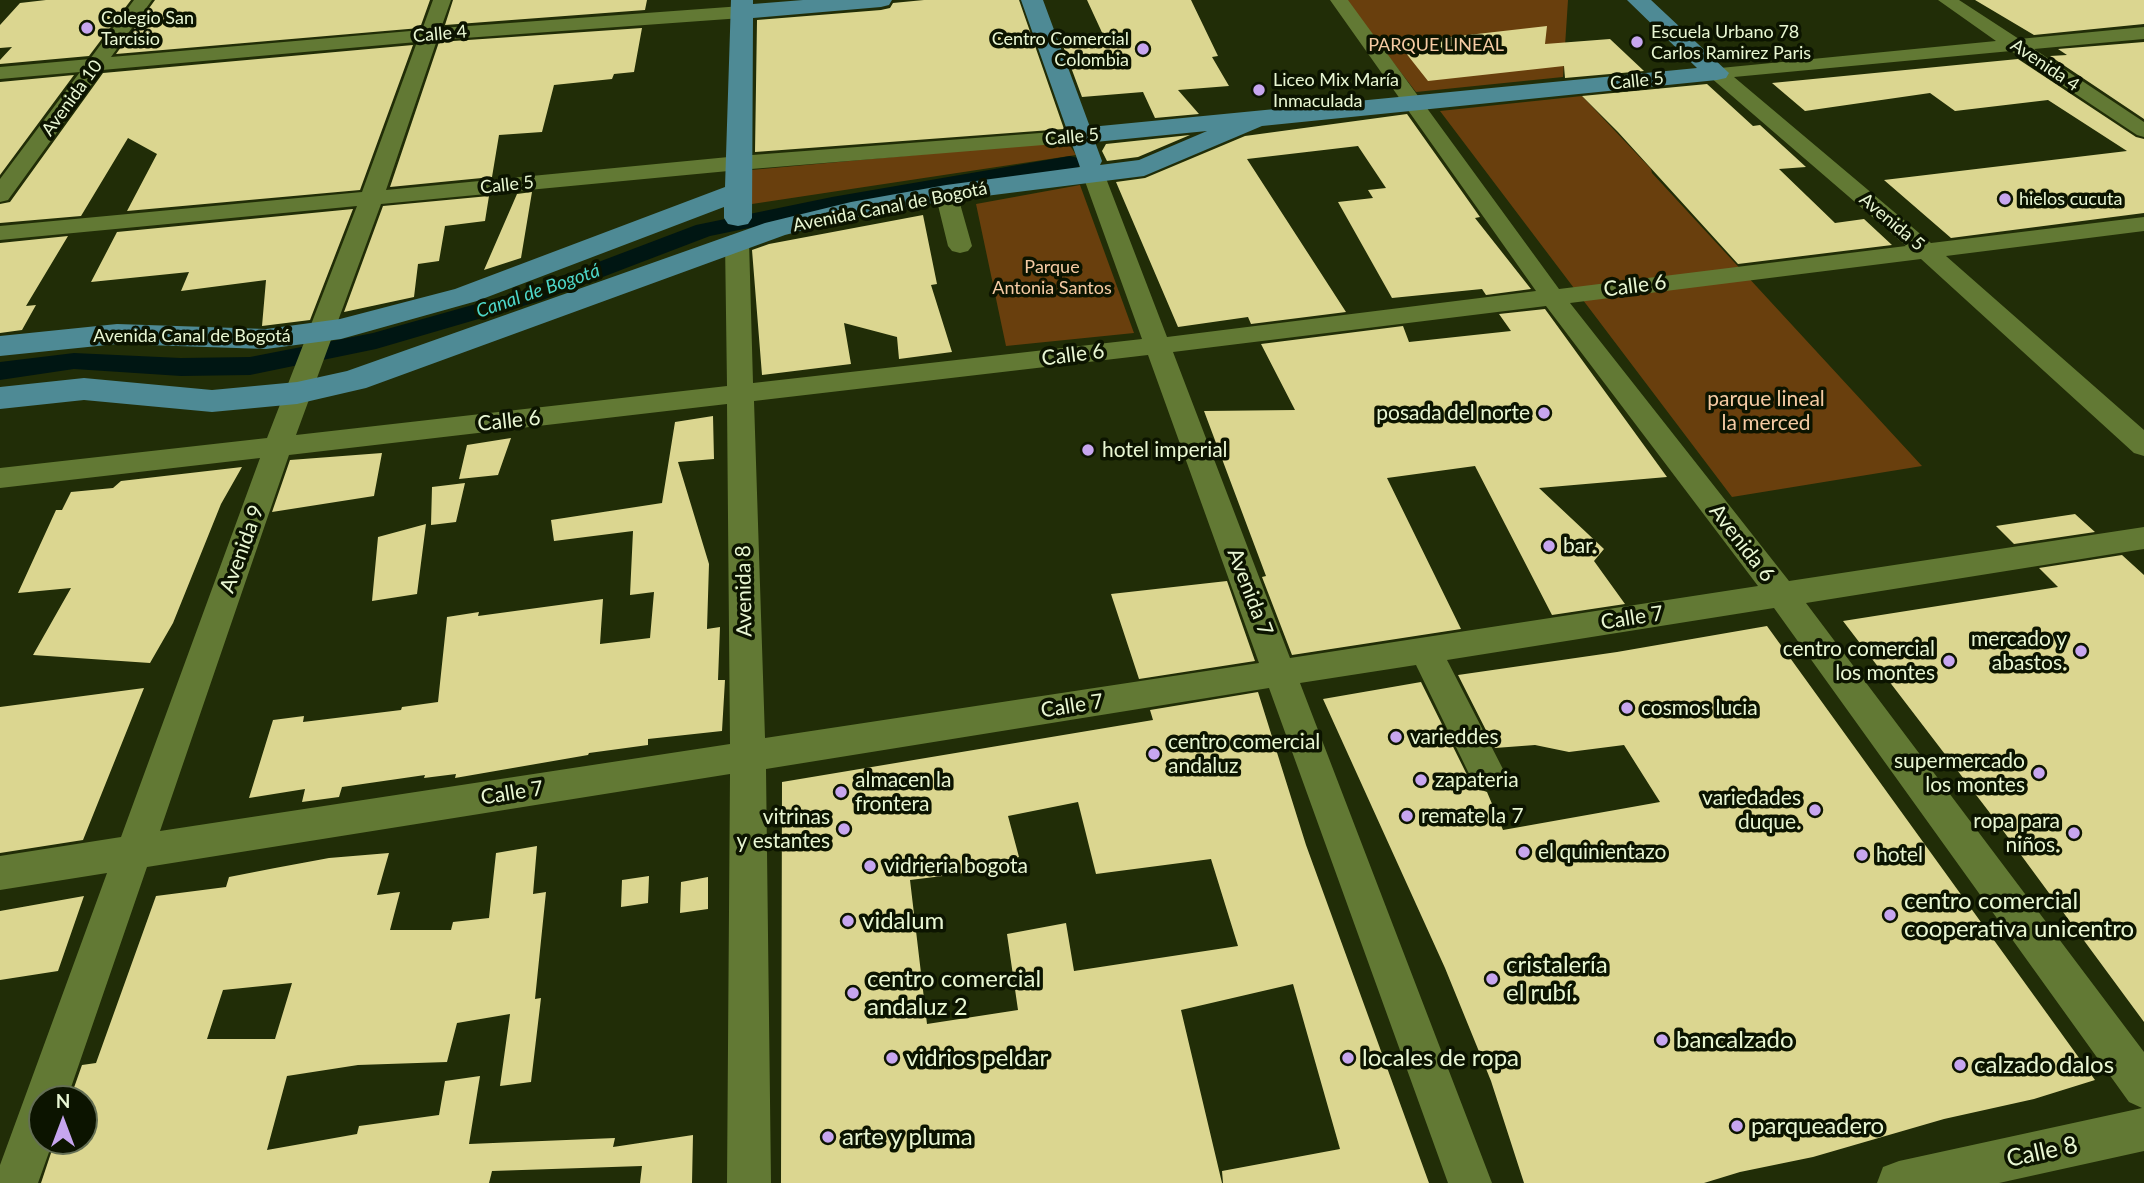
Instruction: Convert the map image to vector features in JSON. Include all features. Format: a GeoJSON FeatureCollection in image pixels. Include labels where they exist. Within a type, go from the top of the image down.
{"type":"FeatureCollection","features":[{"type":"Feature","properties":{"kind":"main road","name":"Calle 4"},"geometry":{"type":"LineString","coordinates":[[742,6],[881,0]]}},
{"type":"Feature","properties":{"kind":"main road","name":"Avenida 7"},"geometry":{"type":"LineString","coordinates":[[1032,0],[1093,173]]}},
{"type":"Feature","properties":{"kind":"main road","name":"Avenida 5"},"geometry":{"type":"LineString","coordinates":[[1638,0],[1717,73]]}},
{"type":"Feature","properties":{"kind":"main road","name":"Avenida 8"},"geometry":{"type":"LineString","coordinates":[[738,207],[742,6]]}},
{"type":"Feature","properties":{"kind":"main road","name":"Calle 5"},"geometry":{"type":"LineString","coordinates":[[1080,136],[1717,73]]}},
{"type":"Feature","properties":{"kind":"main road","name":"Avenida Canal de Bogotá"},"geometry":{"type":"LineString","coordinates":[[0,398],[84,389],[212,401],[466,295],[738,207],[840,213],[946,193],[1093,173],[1144,169],[1252,121]]}},
{"type":"Feature","properties":{"kind":"main road","name":"Avenida Canal de Bogotá"},"geometry":{"type":"LineString","coordinates":[[0,346],[97,335],[238,340],[309,362],[354,380],[429,355],[738,207]]}},
{"type":"Feature","properties":{"kind":"street","name":"Avenida 10"},"geometry":{"type":"LineString","coordinates":[[0,195],[144,0]]}},
{"type":"Feature","properties":{"kind":"street","name":"Avenida 9"},"geometry":{"type":"LineString","coordinates":[[51,1085],[278,447],[442,0]]}},
{"type":"Feature","properties":{"kind":"street","name":"Avenida 6"},"geometry":{"type":"LineString","coordinates":[[1339,0],[1552,297],[1782,594],[2144,1087]]}},
{"type":"Feature","properties":{"kind":"street","name":"Avenida 4"},"geometry":{"type":"LineString","coordinates":[[1947,0],[2144,131]]}},
{"type":"Feature","properties":{"kind":"street","name":"Calle 4"},"geometry":{"type":"LineString","coordinates":[[0,73],[742,6]]}},
{"type":"Feature","properties":{"kind":"street","name":"Calle 5"},"geometry":{"type":"LineString","coordinates":[[1717,73],[2144,33]]}},
{"type":"Feature","properties":{"kind":"street","name":"Avenida 5"},"geometry":{"type":"LineString","coordinates":[[1717,73],[1925,250],[2144,446]]}},
{"type":"Feature","properties":{"kind":"street","name":"Calle 5"},"geometry":{"type":"LineString","coordinates":[[0,233],[371,199],[738,207],[1080,136]]}},
{"type":"Feature","properties":{"kind":"street","name":"Avenida 7"},"geometry":{"type":"LineString","coordinates":[[1093,173],[1469,1183]]}},
{"type":"Feature","properties":{"kind":"street"},"geometry":{"type":"LineString","coordinates":[[946,193],[960,246]]}},
{"type":"Feature","properties":{"kind":"street","name":"Avenida 8"},"geometry":{"type":"LineString","coordinates":[[738,207],[748,756],[750,1183]]}},
{"type":"Feature","properties":{"kind":"street","name":"Calle 6"},"geometry":{"type":"LineString","coordinates":[[0,478],[1157,345],[2144,223]]}},
{"type":"Feature","properties":{"kind":"street","name":"Calle 7"},"geometry":{"type":"LineString","coordinates":[[0,873],[2144,538]]}},
{"type":"Feature","properties":{"kind":"street"},"geometry":{"type":"LineString","coordinates":[[1426,651],[1488,775]]}},
{"type":"Feature","properties":{"kind":"street","name":"Calle 8"},"geometry":{"type":"LineString","coordinates":[[1899,1183],[2144,1129]]}},
{"type":"Feature","properties":{"kind":"street"},"geometry":{"type":"LineString","coordinates":[[16,1183],[28,1149]]}},
{"type":"Feature","properties":{"kind":"green space","name":"PARQUE LINEAL"},"geometry":{"type":"Polygon","coordinates":[[[1345,0],[1568,0],[1563,77],[1416,92],[1345,0]]]}},
{"type":"Feature","properties":{"kind":"green space","name":"parque lineal la merced"},"geometry":{"type":"Polygon","coordinates":[[[1582,96],[1922,466],[1732,497],[1440,111],[1582,96]]]}},
{"type":"Feature","properties":{"kind":"green space"},"geometry":{"type":"Polygon","coordinates":[[[1067,141],[1076,155],[752,204],[751,170],[1067,141]]]}},
{"type":"Feature","properties":{"kind":"green space","name":"Parque Antonia Santos"},"geometry":{"type":"Polygon","coordinates":[[[1080,185],[1134,333],[1006,346],[976,204],[1080,185]]]}},
{"type":"Feature","properties":{"kind":"building"},"geometry":{"type":"Polygon","coordinates":[[[46,0],[131,0],[89,56],[0,64],[0,60],[12,47],[0,48],[0,25],[20,3],[46,0]]]}},
{"type":"Feature","properties":{"kind":"building"},"geometry":{"type":"Polygon","coordinates":[[[155,0],[430,0],[420,28],[116,54],[155,0]]]}},
{"type":"Feature","properties":{"kind":"building"},"geometry":{"type":"Polygon","coordinates":[[[453,0],[647,0],[645,10],[445,25],[453,0]]]}},
{"type":"Feature","properties":{"kind":"building"},"geometry":{"type":"Polygon","coordinates":[[[924,0],[1019,0],[1064,129],[755,152],[757,20],[881,10],[890,8],[893,3],[924,0]]]}},
{"type":"Feature","properties":{"kind":"building"},"geometry":{"type":"Polygon","coordinates":[[[1087,0],[1191,0],[1218,56],[1212,57],[1229,86],[1178,90],[1199,114],[1155,118],[1143,92],[1082,97],[1062,43],[1105,39],[1087,0]]]}},
{"type":"Feature","properties":{"kind":"building"},"geometry":{"type":"Polygon","coordinates":[[[1975,0],[2144,0],[2144,24],[2034,35],[1975,0]]]}},
{"type":"Feature","properties":{"kind":"building"},"geometry":{"type":"Polygon","coordinates":[[[1547,26],[1545,44],[1610,39],[1644,71],[1565,78],[1564,66],[1428,81],[1398,43],[1547,26]]]}},
{"type":"Feature","properties":{"kind":"building"},"geometry":{"type":"Polygon","coordinates":[[[642,28],[634,72],[614,74],[612,79],[554,85],[542,132],[499,135],[492,177],[390,187],[439,42],[642,28]]]}},
{"type":"Feature","properties":{"kind":"building"},"geometry":{"type":"Polygon","coordinates":[[[2144,42],[2144,119],[2050,56],[2067,55],[2058,49],[2144,42]]]}},
{"type":"Feature","properties":{"kind":"building"},"geometry":{"type":"Polygon","coordinates":[[[413,45],[360,190],[127,211],[157,154],[128,138],[81,216],[0,223],[0,204],[10,202],[103,73],[413,45]]]}},
{"type":"Feature","properties":{"kind":"building"},"geometry":{"type":"Polygon","coordinates":[[[2018,59],[2136,137],[2144,139],[2144,213],[1951,238],[1884,180],[2127,151],[2048,100],[1955,111],[1930,93],[1805,111],[1772,83],[2018,59]]]}},
{"type":"Feature","properties":{"kind":"building"},"geometry":{"type":"Polygon","coordinates":[[[74,75],[0,175],[0,82],[74,75]]]}},
{"type":"Feature","properties":{"kind":"building"},"geometry":{"type":"Polygon","coordinates":[[[1707,84],[1753,126],[1760,125],[1806,167],[1779,169],[1835,223],[1864,219],[1892,245],[1738,264],[1582,96],[1707,84]]]}},
{"type":"Feature","properties":{"kind":"building"},"geometry":{"type":"Polygon","coordinates":[[[1407,114],[1480,217],[1475,218],[1531,289],[1486,295],[1482,289],[1392,298],[1338,202],[1373,198],[1368,190],[1386,188],[1358,146],[1247,159],[1346,312],[1251,324],[1248,317],[1178,327],[1116,182],[1145,178],[1245,136],[1407,114]]]}},
{"type":"Feature","properties":{"kind":"building"},"geometry":{"type":"Polygon","coordinates":[[[1190,135],[1138,157],[1107,161],[1102,151],[1106,144],[1190,135]]]}},
{"type":"Feature","properties":{"kind":"building"},"geometry":{"type":"Polygon","coordinates":[[[532,192],[521,258],[484,270],[517,194],[532,192]]]}},
{"type":"Feature","properties":{"kind":"building"},"geometry":{"type":"Polygon","coordinates":[[[489,196],[485,221],[445,226],[439,261],[418,264],[414,297],[344,312],[383,206],[489,196]]]}},
{"type":"Feature","properties":{"kind":"building"},"geometry":{"type":"Polygon","coordinates":[[[353,209],[310,320],[262,326],[266,280],[181,291],[189,272],[91,282],[117,232],[353,209]]]}},
{"type":"Feature","properties":{"kind":"building"},"geometry":{"type":"Polygon","coordinates":[[[923,215],[937,284],[931,285],[952,352],[899,359],[897,337],[844,323],[851,364],[762,375],[752,250],[769,244],[923,215]]]}},
{"type":"Feature","properties":{"kind":"building"},"geometry":{"type":"Polygon","coordinates":[[[68,236],[26,306],[36,305],[22,330],[0,333],[0,243],[68,236]]]}},
{"type":"Feature","properties":{"kind":"building"},"geometry":{"type":"Polygon","coordinates":[[[1545,309],[1667,477],[1539,488],[1604,549],[1594,561],[1625,604],[1552,615],[1475,466],[1387,478],[1461,629],[1292,655],[1262,577],[1266,576],[1204,411],[1295,410],[1261,344],[1403,326],[1409,342],[1511,331],[1499,314],[1545,309]]]}},
{"type":"Feature","properties":{"kind":"building"},"geometry":{"type":"Polygon","coordinates":[[[713,416],[714,459],[678,462],[709,564],[707,629],[720,627],[718,680],[725,680],[722,731],[648,739],[648,745],[455,778],[456,774],[424,778],[425,775],[342,787],[339,797],[302,802],[305,789],[249,798],[273,720],[304,716],[303,722],[401,710],[402,707],[438,702],[447,617],[479,612],[478,616],[603,599],[600,644],[650,638],[654,592],[630,595],[633,531],[554,541],[551,520],[662,503],[675,422],[713,416]]]}},
{"type":"Feature","properties":{"kind":"building"},"geometry":{"type":"Polygon","coordinates":[[[511,438],[498,475],[459,479],[467,445],[511,438]]]}},
{"type":"Feature","properties":{"kind":"building"},"geometry":{"type":"Polygon","coordinates":[[[382,453],[374,496],[272,512],[290,460],[382,453]]]}},
{"type":"Feature","properties":{"kind":"building"},"geometry":{"type":"Polygon","coordinates":[[[242,467],[221,504],[173,623],[150,663],[33,655],[71,588],[18,593],[56,510],[62,510],[71,492],[113,488],[121,481],[242,467]]]}},
{"type":"Feature","properties":{"kind":"building"},"geometry":{"type":"Polygon","coordinates":[[[465,483],[456,522],[431,525],[432,487],[465,483]]]}},
{"type":"Feature","properties":{"kind":"building"},"geometry":{"type":"Polygon","coordinates":[[[2075,514],[2095,532],[2014,544],[1996,526],[2075,514]]]}},
{"type":"Feature","properties":{"kind":"building"},"geometry":{"type":"Polygon","coordinates":[[[426,524],[417,594],[372,601],[378,537],[426,524]]]}},
{"type":"Feature","properties":{"kind":"building"},"geometry":{"type":"Polygon","coordinates":[[[2122,555],[2144,575],[2144,1022],[1993,817],[1843,621],[2058,587],[2039,568],[2122,555]]]}},
{"type":"Feature","properties":{"kind":"building"},"geometry":{"type":"Polygon","coordinates":[[[1227,581],[1255,661],[1139,679],[1111,594],[1227,581]]]}},
{"type":"Feature","properties":{"kind":"building"},"geometry":{"type":"Polygon","coordinates":[[[1767,626],[2095,1080],[2034,1099],[1944,1119],[1813,1157],[1740,1172],[1704,1183],[1524,1183],[1491,1081],[1445,968],[1323,699],[1421,682],[1473,787],[1487,792],[1503,830],[1660,802],[1624,745],[1569,752],[1535,745],[1495,748],[1458,675],[1617,652],[1767,626]]]}},
{"type":"Feature","properties":{"kind":"building"},"geometry":{"type":"Polygon","coordinates":[[[144,688],[83,840],[0,853],[0,707],[144,688]]]}},
{"type":"Feature","properties":{"kind":"building"},"geometry":{"type":"Polygon","coordinates":[[[1258,692],[1306,845],[1429,1183],[1223,1183],[1222,1171],[1340,1149],[1293,984],[1181,1010],[1222,1183],[781,1183],[782,782],[1153,720],[1150,710],[1258,692]],[[1078,802],[1008,816],[1019,857],[959,874],[910,880],[927,1024],[1018,1010],[1007,934],[1066,923],[1074,971],[1238,946],[1211,859],[1096,874],[1078,802]]]}},
{"type":"Feature","properties":{"kind":"building"},"geometry":{"type":"Polygon","coordinates":[[[537,846],[533,894],[546,892],[535,999],[541,998],[531,1082],[500,1086],[510,1014],[457,1023],[447,1062],[358,1065],[287,1076],[267,1150],[357,1134],[359,1126],[439,1115],[445,1081],[480,1076],[469,1144],[615,1138],[613,1147],[693,1135],[692,1183],[640,1183],[642,1166],[492,1171],[489,1183],[41,1183],[50,1155],[98,1155],[98,1085],[75,1085],[82,1065],[96,1063],[156,896],[226,887],[229,877],[329,858],[389,853],[377,895],[400,892],[390,930],[451,930],[453,922],[489,918],[496,853],[537,846]],[[292,983],[223,990],[207,1039],[275,1039],[292,983]]]}},
{"type":"Feature","properties":{"kind":"building"},"geometry":{"type":"Polygon","coordinates":[[[649,876],[648,903],[621,907],[622,880],[649,876]]]}},
{"type":"Feature","properties":{"kind":"building"},"geometry":{"type":"Polygon","coordinates":[[[708,877],[708,909],[680,913],[681,882],[708,877]]]}},
{"type":"Feature","properties":{"kind":"building"},"geometry":{"type":"Polygon","coordinates":[[[84,896],[58,971],[0,980],[0,911],[84,896]]]}},
{"type":"Feature","properties":{"kind":"waterway","name":"Canal de Bogotá"},"geometry":{"type":"LineString","coordinates":[[0,371],[74,361],[181,367],[250,366],[376,341],[531,296],[704,230],[832,204],[1070,163]]}},
{"type":"Feature","properties":{"kind":"place","name":"Colegio San Tarcisio"},"geometry":{"type":"Point","coordinates":[87,28]}},
{"type":"Feature","properties":{"kind":"place","name":"Escuela Urbano 78 Carlos Ramirez Paris"},"geometry":{"type":"Point","coordinates":[1637,42]}},
{"type":"Feature","properties":{"kind":"place","name":"Centro Comercial Colombia"},"geometry":{"type":"Point","coordinates":[1143,49]}},
{"type":"Feature","properties":{"kind":"place","name":"Liceo Mix María Inmaculada"},"geometry":{"type":"Point","coordinates":[1259,90]}},
{"type":"Feature","properties":{"kind":"place","name":"hielos cucuta"},"geometry":{"type":"Point","coordinates":[2005,199]}},
{"type":"Feature","properties":{"kind":"place","name":"posada del norte"},"geometry":{"type":"Point","coordinates":[1544,413]}},
{"type":"Feature","properties":{"kind":"place","name":"hotel imperial"},"geometry":{"type":"Point","coordinates":[1088,450]}},
{"type":"Feature","properties":{"kind":"place","name":"bar."},"geometry":{"type":"Point","coordinates":[1549,546]}},
{"type":"Feature","properties":{"kind":"place","name":"mercado y abastos."},"geometry":{"type":"Point","coordinates":[2081,651]}},
{"type":"Feature","properties":{"kind":"place","name":"centro comercial los montes"},"geometry":{"type":"Point","coordinates":[1949,661]}},
{"type":"Feature","properties":{"kind":"place","name":"cosmos lucia"},"geometry":{"type":"Point","coordinates":[1627,708]}},
{"type":"Feature","properties":{"kind":"place","name":"varieddes"},"geometry":{"type":"Point","coordinates":[1396,737]}},
{"type":"Feature","properties":{"kind":"place","name":"centro comercial andaluz"},"geometry":{"type":"Point","coordinates":[1154,754]}},
{"type":"Feature","properties":{"kind":"place","name":"supermercado los montes"},"geometry":{"type":"Point","coordinates":[2039,773]}},
{"type":"Feature","properties":{"kind":"place","name":"zapateria"},"geometry":{"type":"Point","coordinates":[1421,780]}},
{"type":"Feature","properties":{"kind":"place","name":"almacen la frontera"},"geometry":{"type":"Point","coordinates":[841,792]}},
{"type":"Feature","properties":{"kind":"place","name":"variedades duque."},"geometry":{"type":"Point","coordinates":[1815,810]}},
{"type":"Feature","properties":{"kind":"place","name":"remate la 7"},"geometry":{"type":"Point","coordinates":[1407,816]}},
{"type":"Feature","properties":{"kind":"place","name":"vitrinas y estantes"},"geometry":{"type":"Point","coordinates":[844,829]}},
{"type":"Feature","properties":{"kind":"place","name":"ropa para niños."},"geometry":{"type":"Point","coordinates":[2074,833]}},
{"type":"Feature","properties":{"kind":"place","name":"el quinientazo"},"geometry":{"type":"Point","coordinates":[1524,852]}},
{"type":"Feature","properties":{"kind":"place","name":"hotel"},"geometry":{"type":"Point","coordinates":[1862,855]}},
{"type":"Feature","properties":{"kind":"place","name":"vidrieria bogota"},"geometry":{"type":"Point","coordinates":[870,866]}},
{"type":"Feature","properties":{"kind":"place","name":"centro comercial cooperativa unicentro"},"geometry":{"type":"Point","coordinates":[1890,915]}},
{"type":"Feature","properties":{"kind":"place","name":"vidalum"},"geometry":{"type":"Point","coordinates":[848,921]}},
{"type":"Feature","properties":{"kind":"place","name":"cristalería el rubí."},"geometry":{"type":"Point","coordinates":[1492,979]}},
{"type":"Feature","properties":{"kind":"place","name":"centro comercial andaluz 2"},"geometry":{"type":"Point","coordinates":[853,993]}},
{"type":"Feature","properties":{"kind":"place","name":"bancalzado"},"geometry":{"type":"Point","coordinates":[1662,1040]}},
{"type":"Feature","properties":{"kind":"place","name":"vidrios peldar"},"geometry":{"type":"Point","coordinates":[892,1058]}},
{"type":"Feature","properties":{"kind":"place","name":"locales de ropa"},"geometry":{"type":"Point","coordinates":[1348,1058]}},
{"type":"Feature","properties":{"kind":"place","name":"calzado dalos"},"geometry":{"type":"Point","coordinates":[1960,1065]}},
{"type":"Feature","properties":{"kind":"place","name":"parqueadero"},"geometry":{"type":"Point","coordinates":[1737,1126]}},
{"type":"Feature","properties":{"kind":"place","name":"arte y pluma"},"geometry":{"type":"Point","coordinates":[828,1137]}}]}
